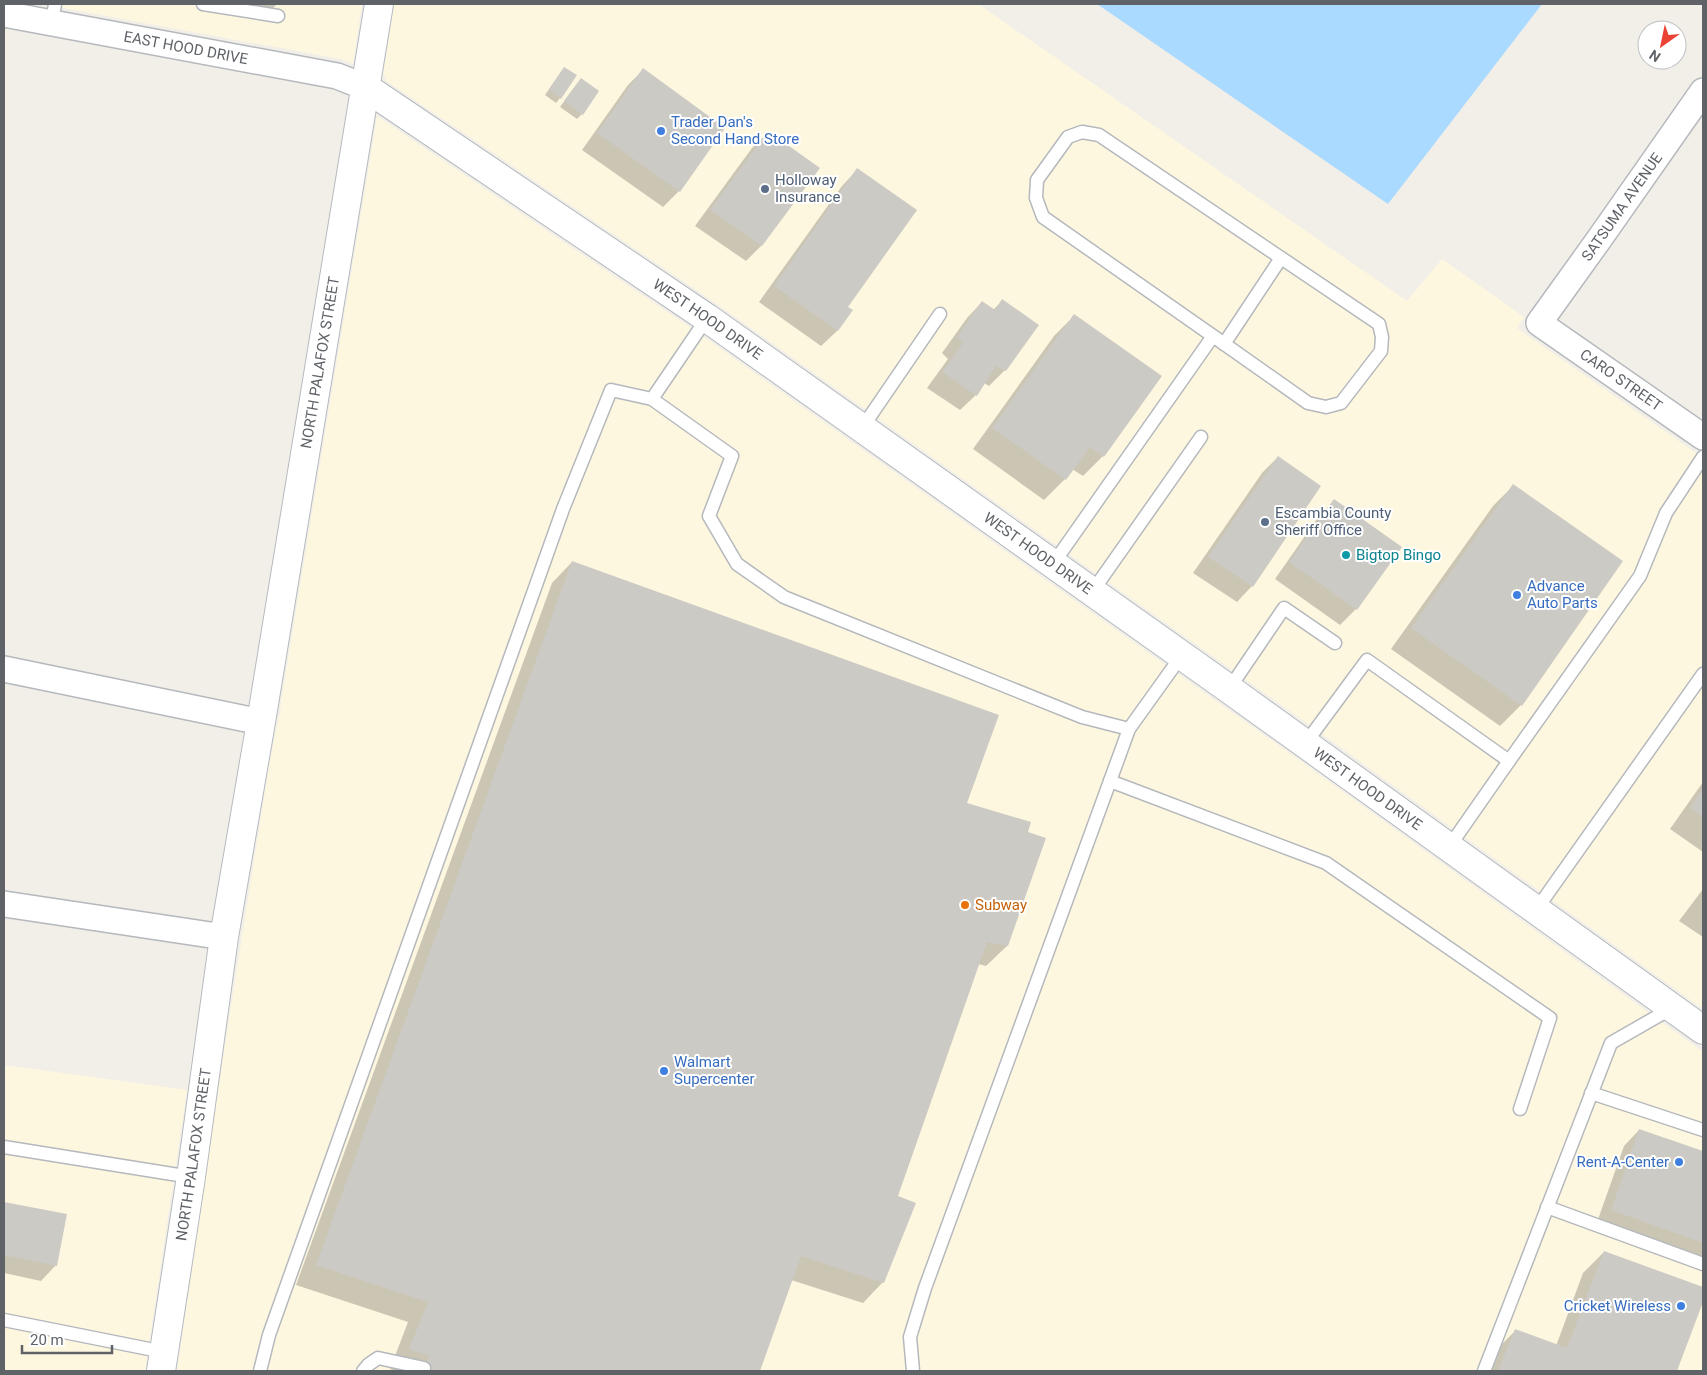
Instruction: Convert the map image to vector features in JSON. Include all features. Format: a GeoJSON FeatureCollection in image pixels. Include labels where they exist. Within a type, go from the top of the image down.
{"type":"FeatureCollection","features":[{"type":"Feature","properties":{"kind":"street","name":"NORTH PALAFOX STREET"},"geometry":{"type":"LineString","coordinates":[[162,1362],[224,938],[379,4]]}},
{"type":"Feature","properties":{"kind":"street","name":"EAST HOOD DRIVE"},"geometry":{"type":"LineString","coordinates":[[4,14],[54,13],[337,76],[365,87]]}},
{"type":"Feature","properties":{"kind":"street","name":"WEST HOOD DRIVE"},"geometry":{"type":"LineString","coordinates":[[365,87],[707,318],[1182,655],[1703,1030]]}},
{"type":"Feature","properties":{"kind":"street","name":"SATSUMA AVENUE"},"geometry":{"type":"LineString","coordinates":[[1539,322],[1703,91]]}},
{"type":"Feature","properties":{"kind":"street","name":"CARO STREET"},"geometry":{"type":"LineString","coordinates":[[1539,322],[1703,437]]}},
{"type":"Feature","properties":{"kind":"street"},"geometry":{"type":"LineString","coordinates":[[4,669],[261,722]]}},
{"type":"Feature","properties":{"kind":"street"},"geometry":{"type":"LineString","coordinates":[[4,904],[224,938]]}},
{"type":"Feature","properties":{"kind":"lane"},"geometry":{"type":"LineString","coordinates":[[203,4],[278,16]]}},
{"type":"Feature","properties":{"kind":"lane"},"geometry":{"type":"LineString","coordinates":[[1082,132],[1099,135],[1281,258],[1378,324],[1382,337],[1381,350],[1341,403],[1326,407],[1308,403],[1043,217],[1036,198],[1037,180],[1068,137],[1082,132]]}},
{"type":"Feature","properties":{"kind":"lane"},"geometry":{"type":"LineString","coordinates":[[1224,344],[1281,258]]}},
{"type":"Feature","properties":{"kind":"lane"},"geometry":{"type":"LineString","coordinates":[[862,428],[940,314]]}},
{"type":"Feature","properties":{"kind":"lane"},"geometry":{"type":"LineString","coordinates":[[652,399],[707,318]]}},
{"type":"Feature","properties":{"kind":"lane"},"geometry":{"type":"LineString","coordinates":[[1053,564],[1213,336]]}},
{"type":"Feature","properties":{"kind":"lane"},"geometry":{"type":"LineString","coordinates":[[260,1371],[273,1326],[553,537],[611,390],[652,399],[732,456],[709,516],[737,564],[784,597],[1082,717],[1129,729]]}},
{"type":"Feature","properties":{"kind":"lane"},"geometry":{"type":"LineString","coordinates":[[1092,592],[1201,437]]}},
{"type":"Feature","properties":{"kind":"lane"},"geometry":{"type":"LineString","coordinates":[[1449,847],[1640,576],[1666,514],[1703,457]]}},
{"type":"Feature","properties":{"kind":"lane"},"geometry":{"type":"LineString","coordinates":[[1229,689],[1284,608],[1335,643]]}},
{"type":"Feature","properties":{"kind":"lane"},"geometry":{"type":"LineString","coordinates":[[913,1371],[910,1338],[925,1288],[1129,729],[1182,655]]}},
{"type":"Feature","properties":{"kind":"lane"},"geometry":{"type":"LineString","coordinates":[[1305,744],[1367,660],[1509,761]]}},
{"type":"Feature","properties":{"kind":"lane"},"geometry":{"type":"LineString","coordinates":[[1536,910],[1703,674]]}},
{"type":"Feature","properties":{"kind":"lane"},"geometry":{"type":"LineString","coordinates":[[1110,781],[1326,863],[1550,1018],[1520,1109]]}},
{"type":"Feature","properties":{"kind":"lane"},"geometry":{"type":"LineString","coordinates":[[1484,1371],[1611,1043],[1672,1008]]}},
{"type":"Feature","properties":{"kind":"lane"},"geometry":{"type":"LineString","coordinates":[[1591,1093],[1703,1130]]}},
{"type":"Feature","properties":{"kind":"lane"},"geometry":{"type":"LineString","coordinates":[[4,1147],[190,1177]]}},
{"type":"Feature","properties":{"kind":"lane"},"geometry":{"type":"LineString","coordinates":[[1547,1207],[1703,1264]]}},
{"type":"Feature","properties":{"kind":"lane"},"geometry":{"type":"LineString","coordinates":[[4,1320],[162,1362]]}},
{"type":"Feature","properties":{"kind":"lane"},"geometry":{"type":"LineString","coordinates":[[363,1371],[378,1358],[424,1368]]}},
{"type":"Feature","properties":{"kind":"shaded area"},"geometry":{"type":"Polygon","coordinates":[[[41,4],[362,4],[353,64],[341,59],[41,4]]]}},
{"type":"Feature","properties":{"kind":"shaded area"},"geometry":{"type":"Polygon","coordinates":[[[394,4],[978,4],[1407,301],[1442,259],[1524,317],[1517,328],[1703,458],[1703,1009],[1315,729],[717,304],[385,80],[386,77],[383,76],[394,4]]]}},
{"type":"Feature","properties":{"kind":"shaded area"},"geometry":{"type":"Polygon","coordinates":[[[377,116],[697,332],[1295,757],[1703,1052],[1703,1371],[177,1371],[227,1032],[269,766],[281,709],[377,116]]]}},
{"type":"Feature","properties":{"kind":"shaded area"},"geometry":{"type":"Polygon","coordinates":[[[4,1065],[187,1090],[145,1371],[4,1371],[4,1065]]]}},
{"type":"Feature","properties":{"kind":"water"},"geometry":{"type":"Polygon","coordinates":[[[1097,4],[1542,4],[1388,204],[1097,4]]]}},
{"type":"Feature","properties":{"kind":"building"},"geometry":{"type":"Polygon","coordinates":[[[564,67],[577,75],[561,99],[549,89],[564,67]]]}},
{"type":"Feature","properties":{"kind":"building","name":"Trader Dan's Second Hand Store"},"geometry":{"type":"Polygon","coordinates":[[[643,68],[725,128],[680,192],[597,133],[643,68]]]}},
{"type":"Feature","properties":{"kind":"building"},"geometry":{"type":"Polygon","coordinates":[[[581,78],[599,91],[583,115],[564,101],[581,78]]]}},
{"type":"Feature","properties":{"kind":"building","name":"Holloway Insurance"},"geometry":{"type":"Polygon","coordinates":[[[768,131],[820,168],[762,246],[710,210],[768,131]]]}},
{"type":"Feature","properties":{"kind":"building"},"geometry":{"type":"Polygon","coordinates":[[[857,168],[917,210],[848,307],[853,310],[838,331],[774,286],[857,168]]]}},
{"type":"Feature","properties":{"kind":"building"},"geometry":{"type":"Polygon","coordinates":[[[1002,299],[1039,325],[1006,371],[996,366],[977,396],[942,372],[963,343],[957,337],[982,301],[995,310],[1002,299]]]}},
{"type":"Feature","properties":{"kind":"building"},"geometry":{"type":"Polygon","coordinates":[[[1074,314],[1162,376],[1104,457],[1090,447],[1066,480],[992,428],[1074,314]]]}},
{"type":"Feature","properties":{"kind":"building","name":"Escambia County Sheriff Office"},"geometry":{"type":"Polygon","coordinates":[[[1278,456],[1321,486],[1253,587],[1208,557],[1278,456]]]}},
{"type":"Feature","properties":{"kind":"building","name":"Advance Auto Parts"},"geometry":{"type":"Polygon","coordinates":[[[1513,484],[1623,561],[1522,706],[1411,628],[1513,484]]]}},
{"type":"Feature","properties":{"kind":"building","name":"Bigtop Bingo"},"geometry":{"type":"Polygon","coordinates":[[[1334,499],[1402,547],[1357,610],[1289,562],[1334,499]]]}},
{"type":"Feature","properties":{"kind":"building","name":"Walmart Supercenter"},"geometry":{"type":"Polygon","coordinates":[[[572,561],[999,715],[967,803],[1031,822],[1028,832],[1046,838],[1008,946],[987,942],[898,1196],[916,1203],[884,1283],[801,1256],[760,1371],[423,1371],[429,1356],[409,1349],[428,1302],[316,1265],[572,561]]]}},
{"type":"Feature","properties":{"kind":"building"},"geometry":{"type":"Polygon","coordinates":[[[1703,789],[1703,817],[1690,808],[1703,789]]]}},
{"type":"Feature","properties":{"kind":"building"},"geometry":{"type":"Polygon","coordinates":[[[1639,1129],[1703,1151],[1703,1243],[1611,1210],[1639,1129]]]}},
{"type":"Feature","properties":{"kind":"building"},"geometry":{"type":"Polygon","coordinates":[[[4,1202],[67,1214],[57,1266],[4,1255],[4,1202]]]}},
{"type":"Feature","properties":{"kind":"building"},"geometry":{"type":"Polygon","coordinates":[[[1604,1251],[1703,1287],[1703,1302],[1677,1371],[1498,1371],[1515,1329],[1567,1348],[1604,1251]]]}},
{"type":"Feature","properties":{"kind":"place","name":"Trader Dan's Second Hand Store"},"geometry":{"type":"Point","coordinates":[661,131]}},
{"type":"Feature","properties":{"kind":"place","name":"Holloway Insurance"},"geometry":{"type":"Point","coordinates":[765,189]}},
{"type":"Feature","properties":{"kind":"place","name":"Escambia County Sheriff Office"},"geometry":{"type":"Point","coordinates":[1265,522]}},
{"type":"Feature","properties":{"kind":"place","name":"Bigtop Bingo"},"geometry":{"type":"Point","coordinates":[1346,555]}},
{"type":"Feature","properties":{"kind":"place","name":"Advance Auto Parts"},"geometry":{"type":"Point","coordinates":[1517,595]}},
{"type":"Feature","properties":{"kind":"place","name":"Subway"},"geometry":{"type":"Point","coordinates":[965,905]}},
{"type":"Feature","properties":{"kind":"place","name":"Walmart Supercenter"},"geometry":{"type":"Point","coordinates":[664,1071]}},
{"type":"Feature","properties":{"kind":"place","name":"Rent-A-Center"},"geometry":{"type":"Point","coordinates":[1679,1162]}},
{"type":"Feature","properties":{"kind":"place","name":"Cricket Wireless"},"geometry":{"type":"Point","coordinates":[1681,1306]}}]}
